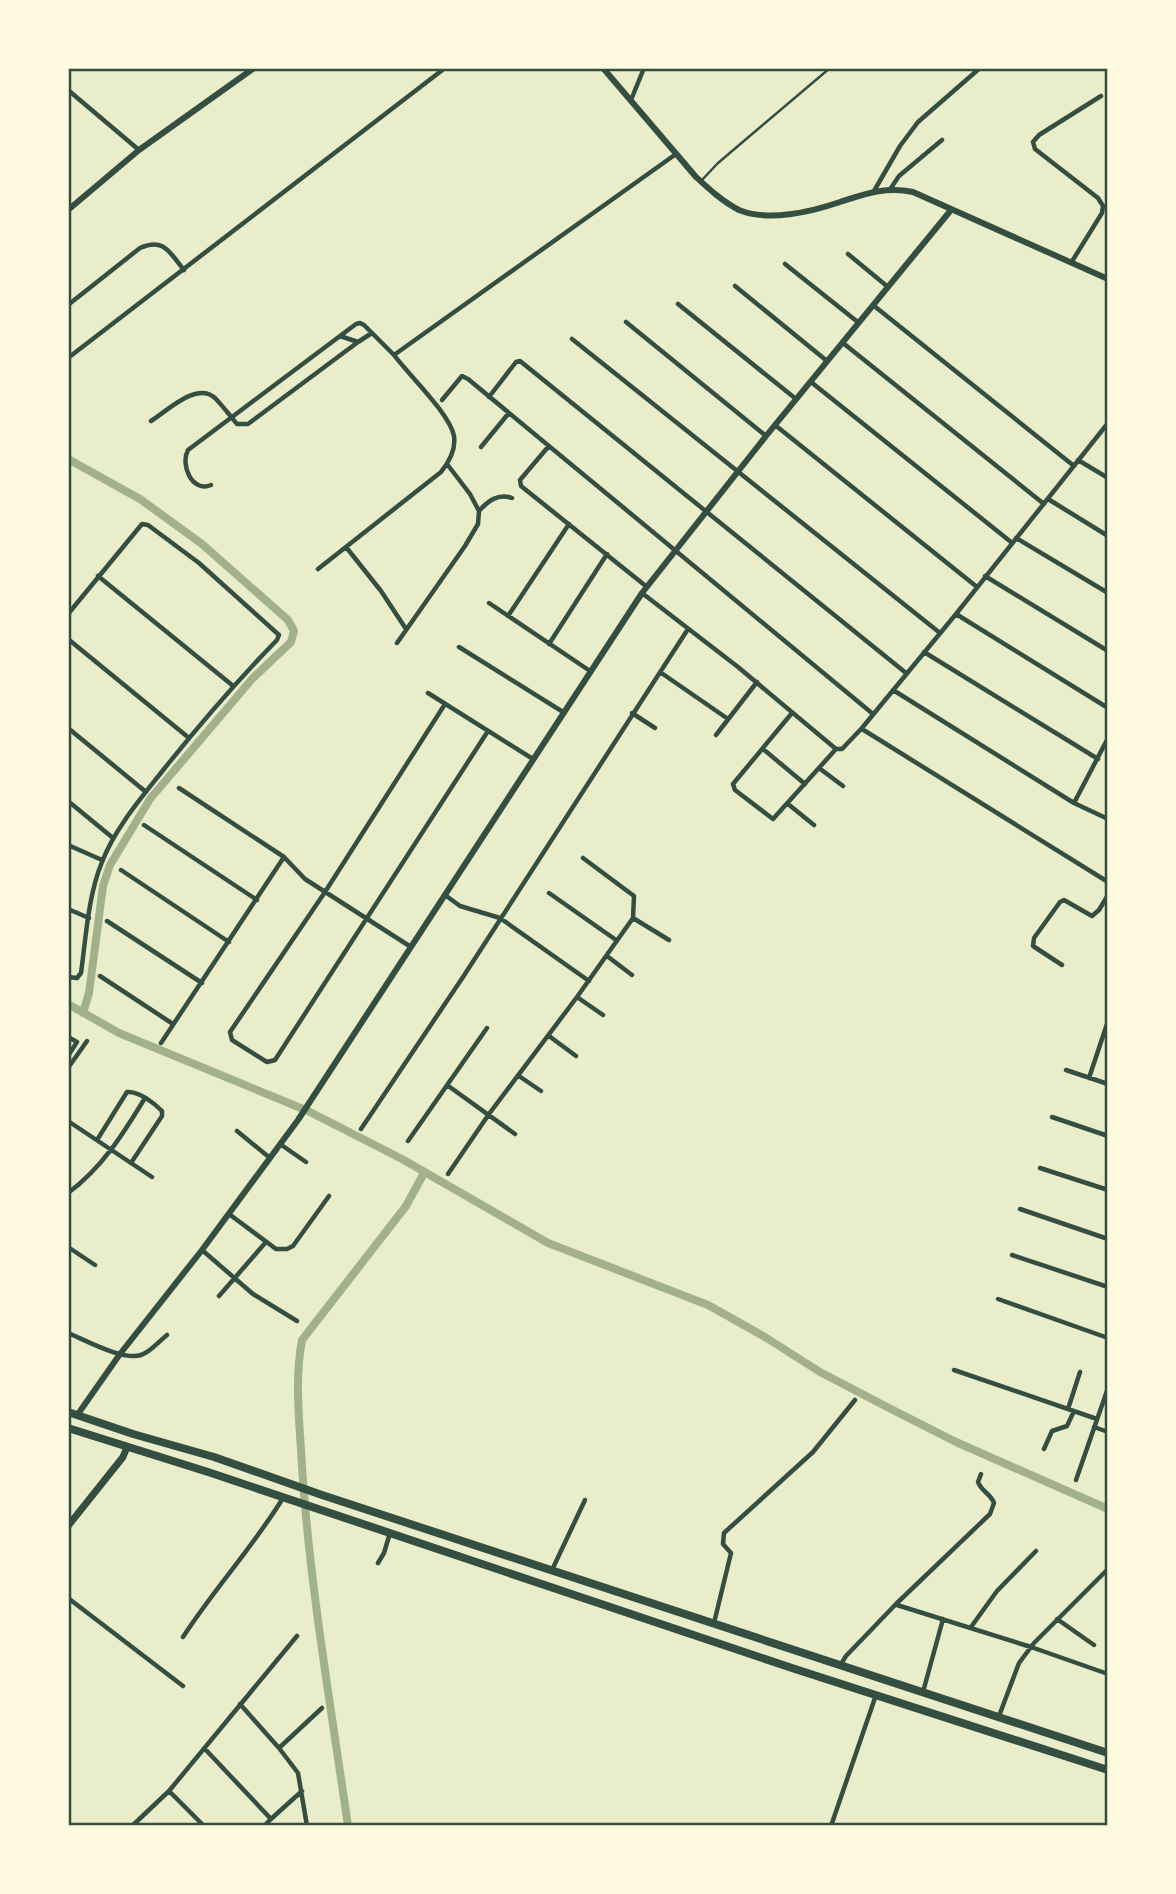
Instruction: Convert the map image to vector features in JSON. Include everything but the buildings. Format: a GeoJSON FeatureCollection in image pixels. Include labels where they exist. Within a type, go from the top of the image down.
{"type":"FeatureCollection","features":[{"type":"Feature","properties":{"kind":"main road"},"geometry":{"type":"LineString","coordinates":[[68,1412],[214,1457],[322,1495],[1108,1753]]}},
{"type":"Feature","properties":{"kind":"main road"},"geometry":{"type":"LineString","coordinates":[[68,1427],[1108,1770]]}},
{"type":"Feature","properties":{"kind":"main road"},"geometry":{"type":"LineString","coordinates":[[68,1526],[123,1457],[133,1434]]}},
{"type":"Feature","properties":{"kind":"street"},"geometry":{"type":"LineString","coordinates":[[68,210],[139,150],[254,68]]}},
{"type":"Feature","properties":{"kind":"street"},"geometry":{"type":"LineString","coordinates":[[68,358],[445,68]]}},
{"type":"Feature","properties":{"kind":"street"},"geometry":{"type":"LineString","coordinates":[[603,68],[701,181],[738,209],[765,215],[828,206],[891,188],[913,191],[1108,279]]}},
{"type":"Feature","properties":{"kind":"street"},"geometry":{"type":"LineString","coordinates":[[631,100],[644,68]]}},
{"type":"Feature","properties":{"kind":"street"},"geometry":{"type":"LineString","coordinates":[[874,191],[900,146],[918,122],[981,68]]}},
{"type":"Feature","properties":{"kind":"street"},"geometry":{"type":"LineString","coordinates":[[68,90],[139,150]]}},
{"type":"Feature","properties":{"kind":"street"},"geometry":{"type":"LineString","coordinates":[[1071,263],[1102,213],[1103,205],[1098,198],[1035,149],[1033,142],[1039,135],[1101,96]]}},
{"type":"Feature","properties":{"kind":"street"},"geometry":{"type":"LineString","coordinates":[[891,188],[899,176],[942,140]]}},
{"type":"Feature","properties":{"kind":"street"},"geometry":{"type":"LineString","coordinates":[[394,355],[676,154]]}},
{"type":"Feature","properties":{"kind":"street"},"geometry":{"type":"LineString","coordinates":[[78,1414],[120,1354],[202,1250],[298,1120],[647,586],[951,210]]}},
{"type":"Feature","properties":{"kind":"street"},"geometry":{"type":"LineString","coordinates":[[68,304],[140,248],[149,244],[156,243],[164,247],[184,270]]}},
{"type":"Feature","properties":{"kind":"street"},"geometry":{"type":"LineString","coordinates":[[848,254],[888,287]]}},
{"type":"Feature","properties":{"kind":"street"},"geometry":{"type":"LineString","coordinates":[[785,264],[859,323]]}},
{"type":"Feature","properties":{"kind":"street"},"geometry":{"type":"LineString","coordinates":[[735,286],[828,360]]}},
{"type":"Feature","properties":{"kind":"street"},"geometry":{"type":"LineString","coordinates":[[678,304],[796,399]]}},
{"type":"Feature","properties":{"kind":"street"},"geometry":{"type":"LineString","coordinates":[[873,305],[1074,466]]}},
{"type":"Feature","properties":{"kind":"street"},"geometry":{"type":"LineString","coordinates":[[626,322],[766,436]]}},
{"type":"Feature","properties":{"kind":"street"},"geometry":{"type":"LineString","coordinates":[[211,485],[197,485],[191,478],[185,454],[230,417],[360,323],[394,355],[439,409],[454,435],[452,453],[441,472],[318,569]]}},
{"type":"Feature","properties":{"kind":"street"},"geometry":{"type":"LineString","coordinates":[[151,421],[200,392],[214,396],[237,424],[248,424],[372,333]]}},
{"type":"Feature","properties":{"kind":"street"},"geometry":{"type":"LineString","coordinates":[[340,336],[358,342]]}},
{"type":"Feature","properties":{"kind":"street"},"geometry":{"type":"LineString","coordinates":[[572,339],[940,633]]}},
{"type":"Feature","properties":{"kind":"street"},"geometry":{"type":"LineString","coordinates":[[843,343],[1046,501],[1108,536]]}},
{"type":"Feature","properties":{"kind":"street"},"geometry":{"type":"LineString","coordinates":[[489,397],[516,362],[520,361],[907,673]]}},
{"type":"Feature","properties":{"kind":"street"},"geometry":{"type":"LineString","coordinates":[[442,400],[462,376],[873,714]]}},
{"type":"Feature","properties":{"kind":"street"},"geometry":{"type":"LineString","coordinates":[[811,382],[1013,540],[1108,593]]}},
{"type":"Feature","properties":{"kind":"street"},"geometry":{"type":"LineString","coordinates":[[481,447],[509,414]]}},
{"type":"Feature","properties":{"kind":"street"},"geometry":{"type":"LineString","coordinates":[[775,425],[977,587]]}},
{"type":"Feature","properties":{"kind":"street"},"geometry":{"type":"LineString","coordinates":[[792,713],[733,784],[733,787],[770,818],[775,817],[788,804],[836,749],[846,746],[862,728],[1107,426]]}},
{"type":"Feature","properties":{"kind":"street"},"geometry":{"type":"LineString","coordinates":[[548,447],[519,483],[647,586]]}},
{"type":"Feature","properties":{"kind":"street"},"geometry":{"type":"LineString","coordinates":[[1078,460],[1108,478]]}},
{"type":"Feature","properties":{"kind":"street"},"geometry":{"type":"LineString","coordinates":[[397,643],[478,524],[479,511],[470,494],[447,464]]}},
{"type":"Feature","properties":{"kind":"street"},"geometry":{"type":"LineString","coordinates":[[479,511],[486,503],[500,496],[512,498]]}},
{"type":"Feature","properties":{"kind":"street"},"geometry":{"type":"LineString","coordinates":[[68,614],[142,524],[148,525],[199,563],[279,635],[232,685],[146,792],[114,838],[102,860],[81,972],[78,978],[68,977]]}},
{"type":"Feature","properties":{"kind":"street"},"geometry":{"type":"LineString","coordinates":[[508,616],[569,524]]}},
{"type":"Feature","properties":{"kind":"street"},"geometry":{"type":"LineString","coordinates":[[346,547],[381,591],[406,629]]}},
{"type":"Feature","properties":{"kind":"street"},"geometry":{"type":"LineString","coordinates":[[549,643],[607,554]]}},
{"type":"Feature","properties":{"kind":"street"},"geometry":{"type":"LineString","coordinates":[[98,576],[232,685]]}},
{"type":"Feature","properties":{"kind":"street"},"geometry":{"type":"LineString","coordinates":[[985,576],[1108,652]]}},
{"type":"Feature","properties":{"kind":"street"},"geometry":{"type":"LineString","coordinates":[[642,593],[757,682],[836,749]]}},
{"type":"Feature","properties":{"kind":"street"},"geometry":{"type":"LineString","coordinates":[[489,603],[590,671]]}},
{"type":"Feature","properties":{"kind":"street"},"geometry":{"type":"LineString","coordinates":[[956,614],[1108,708]]}},
{"type":"Feature","properties":{"kind":"street"},"geometry":{"type":"LineString","coordinates":[[361,1129],[688,629]]}},
{"type":"Feature","properties":{"kind":"street"},"geometry":{"type":"LineString","coordinates":[[68,639],[189,738]]}},
{"type":"Feature","properties":{"kind":"street"},"geometry":{"type":"LineString","coordinates":[[459,647],[563,712]]}},
{"type":"Feature","properties":{"kind":"street"},"geometry":{"type":"LineString","coordinates":[[924,652],[1097,759]]}},
{"type":"Feature","properties":{"kind":"street"},"geometry":{"type":"LineString","coordinates":[[660,672],[728,719]]}},
{"type":"Feature","properties":{"kind":"street"},"geometry":{"type":"LineString","coordinates":[[716,735],[757,682]]}},
{"type":"Feature","properties":{"kind":"street"},"geometry":{"type":"LineString","coordinates":[[893,690],[1074,803],[1108,819]]}},
{"type":"Feature","properties":{"kind":"street"},"geometry":{"type":"LineString","coordinates":[[428,693],[533,759]]}},
{"type":"Feature","properties":{"kind":"street"},"geometry":{"type":"LineString","coordinates":[[445,704],[326,892],[230,1032],[232,1040],[267,1062],[272,1062],[488,731]]}},
{"type":"Feature","properties":{"kind":"street"},"geometry":{"type":"LineString","coordinates":[[632,713],[655,728]]}},
{"type":"Feature","properties":{"kind":"street"},"geometry":{"type":"LineString","coordinates":[[68,728],[146,792]]}},
{"type":"Feature","properties":{"kind":"street"},"geometry":{"type":"LineString","coordinates":[[862,728],[1108,882]]}},
{"type":"Feature","properties":{"kind":"street"},"geometry":{"type":"LineString","coordinates":[[1074,803],[1108,738]]}},
{"type":"Feature","properties":{"kind":"street"},"geometry":{"type":"LineString","coordinates":[[763,749],[805,784]]}},
{"type":"Feature","properties":{"kind":"street"},"geometry":{"type":"LineString","coordinates":[[819,768],[843,786]]}},
{"type":"Feature","properties":{"kind":"street"},"geometry":{"type":"LineString","coordinates":[[179,788],[284,857],[305,878],[411,947]]}},
{"type":"Feature","properties":{"kind":"street"},"geometry":{"type":"LineString","coordinates":[[68,801],[114,838]]}},
{"type":"Feature","properties":{"kind":"street"},"geometry":{"type":"LineString","coordinates":[[788,804],[814,825]]}},
{"type":"Feature","properties":{"kind":"street"},"geometry":{"type":"LineString","coordinates":[[144,825],[257,900]]}},
{"type":"Feature","properties":{"kind":"street"},"geometry":{"type":"LineString","coordinates":[[68,845],[102,860]]}},
{"type":"Feature","properties":{"kind":"street"},"geometry":{"type":"LineString","coordinates":[[161,1043],[284,857]]}},
{"type":"Feature","properties":{"kind":"street"},"geometry":{"type":"LineString","coordinates":[[448,1174],[633,918],[634,896],[583,858]]}},
{"type":"Feature","properties":{"kind":"street"},"geometry":{"type":"LineString","coordinates":[[121,870],[229,942]]}},
{"type":"Feature","properties":{"kind":"street"},"geometry":{"type":"LineString","coordinates":[[550,893],[616,940]]}},
{"type":"Feature","properties":{"kind":"street"},"geometry":{"type":"LineString","coordinates":[[445,895],[471,910],[500,918],[589,981]]}},
{"type":"Feature","properties":{"kind":"street"},"geometry":{"type":"LineString","coordinates":[[1062,965],[1033,946],[1034,938],[1060,902],[1064,900],[1092,916],[1108,895]]}},
{"type":"Feature","properties":{"kind":"street"},"geometry":{"type":"LineString","coordinates":[[68,909],[89,918]]}},
{"type":"Feature","properties":{"kind":"street"},"geometry":{"type":"LineString","coordinates":[[633,918],[668,940]]}},
{"type":"Feature","properties":{"kind":"street"},"geometry":{"type":"LineString","coordinates":[[107,921],[202,984]]}},
{"type":"Feature","properties":{"kind":"street"},"geometry":{"type":"LineString","coordinates":[[607,956],[632,975]]}},
{"type":"Feature","properties":{"kind":"street"},"geometry":{"type":"LineString","coordinates":[[100,976],[173,1024]]}},
{"type":"Feature","properties":{"kind":"street"},"geometry":{"type":"LineString","coordinates":[[578,997],[603,1015]]}},
{"type":"Feature","properties":{"kind":"street"},"geometry":{"type":"LineString","coordinates":[[1089,1078],[1108,1021]]}},
{"type":"Feature","properties":{"kind":"street"},"geometry":{"type":"LineString","coordinates":[[408,1141],[487,1028]]}},
{"type":"Feature","properties":{"kind":"street"},"geometry":{"type":"LineString","coordinates":[[549,1036],[576,1056]]}},
{"type":"Feature","properties":{"kind":"street"},"geometry":{"type":"LineString","coordinates":[[68,1037],[77,1042],[68,1056]]}},
{"type":"Feature","properties":{"kind":"street"},"geometry":{"type":"LineString","coordinates":[[68,1068],[87,1041]]}},
{"type":"Feature","properties":{"kind":"street"},"geometry":{"type":"LineString","coordinates":[[1066,1070],[1108,1084]]}},
{"type":"Feature","properties":{"kind":"street"},"geometry":{"type":"LineString","coordinates":[[519,1076],[541,1091]]}},
{"type":"Feature","properties":{"kind":"street"},"geometry":{"type":"LineString","coordinates":[[447,1085],[515,1134]]}},
{"type":"Feature","properties":{"kind":"street"},"geometry":{"type":"LineString","coordinates":[[97,1140],[127,1093],[133,1091],[145,1098],[162,1111],[162,1115],[131,1163]]}},
{"type":"Feature","properties":{"kind":"street"},"geometry":{"type":"LineString","coordinates":[[68,1193],[92,1173],[111,1151],[145,1098]]}},
{"type":"Feature","properties":{"kind":"street"},"geometry":{"type":"LineString","coordinates":[[1052,1117],[1108,1136]]}},
{"type":"Feature","properties":{"kind":"street"},"geometry":{"type":"LineString","coordinates":[[68,1121],[152,1177]]}},
{"type":"Feature","properties":{"kind":"street"},"geometry":{"type":"LineString","coordinates":[[237,1131],[270,1158]]}},
{"type":"Feature","properties":{"kind":"street"},"geometry":{"type":"LineString","coordinates":[[281,1144],[306,1162]]}},
{"type":"Feature","properties":{"kind":"street"},"geometry":{"type":"LineString","coordinates":[[1040,1168],[1108,1190]]}},
{"type":"Feature","properties":{"kind":"street"},"geometry":{"type":"LineString","coordinates":[[229,1214],[276,1249],[287,1249],[293,1246],[329,1196]]}},
{"type":"Feature","properties":{"kind":"street"},"geometry":{"type":"LineString","coordinates":[[1020,1209],[1108,1239]]}},
{"type":"Feature","properties":{"kind":"street"},"geometry":{"type":"LineString","coordinates":[[219,1296],[266,1242]]}},
{"type":"Feature","properties":{"kind":"street"},"geometry":{"type":"LineString","coordinates":[[68,1247],[95,1265]]}},
{"type":"Feature","properties":{"kind":"street"},"geometry":{"type":"LineString","coordinates":[[202,1250],[234,1279],[297,1321]]}},
{"type":"Feature","properties":{"kind":"street"},"geometry":{"type":"LineString","coordinates":[[1012,1255],[1108,1287]]}},
{"type":"Feature","properties":{"kind":"street"},"geometry":{"type":"LineString","coordinates":[[998,1299],[1108,1338]]}},
{"type":"Feature","properties":{"kind":"street"},"geometry":{"type":"LineString","coordinates":[[68,1333],[120,1354],[135,1356],[144,1354],[167,1335]]}},
{"type":"Feature","properties":{"kind":"street"},"geometry":{"type":"LineString","coordinates":[[954,1370],[1097,1419]]}},
{"type":"Feature","properties":{"kind":"street"},"geometry":{"type":"LineString","coordinates":[[1044,1449],[1052,1431],[1066,1426],[1080,1372]]}},
{"type":"Feature","properties":{"kind":"street"},"geometry":{"type":"LineString","coordinates":[[1076,1480],[1108,1388]]}},
{"type":"Feature","properties":{"kind":"street"},"geometry":{"type":"LineString","coordinates":[[714,1623],[732,1553],[723,1544],[724,1533],[804,1461],[855,1400]]}},
{"type":"Feature","properties":{"kind":"street"},"geometry":{"type":"LineString","coordinates":[[1094,1427],[1108,1432]]}},
{"type":"Feature","properties":{"kind":"street"},"geometry":{"type":"LineString","coordinates":[[841,1665],[846,1656],[896,1604],[993,1508],[992,1499],[979,1486],[981,1474]]}},
{"type":"Feature","properties":{"kind":"street"},"geometry":{"type":"LineString","coordinates":[[183,1637],[209,1598],[286,1499]]}},
{"type":"Feature","properties":{"kind":"street"},"geometry":{"type":"LineString","coordinates":[[552,1570],[585,1500]]}},
{"type":"Feature","properties":{"kind":"street"},"geometry":{"type":"LineString","coordinates":[[378,1563],[390,1533]]}},
{"type":"Feature","properties":{"kind":"street"},"geometry":{"type":"LineString","coordinates":[[971,1628],[997,1591],[1036,1551]]}},
{"type":"Feature","properties":{"kind":"street"},"geometry":{"type":"LineString","coordinates":[[998,1717],[1019,1662],[1057,1619],[1106,1573]]}},
{"type":"Feature","properties":{"kind":"street"},"geometry":{"type":"LineString","coordinates":[[68,1598],[183,1686]]}},
{"type":"Feature","properties":{"kind":"street"},"geometry":{"type":"LineString","coordinates":[[896,1604],[1108,1674]]}},
{"type":"Feature","properties":{"kind":"street"},"geometry":{"type":"LineString","coordinates":[[923,1692],[943,1619]]}},
{"type":"Feature","properties":{"kind":"street"},"geometry":{"type":"LineString","coordinates":[[1057,1619],[1094,1645]]}},
{"type":"Feature","properties":{"kind":"street"},"geometry":{"type":"LineString","coordinates":[[132,1826],[169,1791],[297,1636]]}},
{"type":"Feature","properties":{"kind":"street"},"geometry":{"type":"LineString","coordinates":[[831,1826],[876,1695]]}},
{"type":"Feature","properties":{"kind":"street"},"geometry":{"type":"LineString","coordinates":[[240,1703],[298,1773],[307,1826]]}},
{"type":"Feature","properties":{"kind":"street"},"geometry":{"type":"LineString","coordinates":[[279,1748],[322,1708]]}},
{"type":"Feature","properties":{"kind":"street"},"geometry":{"type":"LineString","coordinates":[[205,1749],[271,1819]]}},
{"type":"Feature","properties":{"kind":"street"},"geometry":{"type":"LineString","coordinates":[[264,1826],[302,1790]]}},
{"type":"Feature","properties":{"kind":"street"},"geometry":{"type":"LineString","coordinates":[[169,1791],[204,1826]]}},
{"type":"Feature","properties":{"kind":"lane"},"geometry":{"type":"LineString","coordinates":[[701,181],[718,163],[830,68]]}},
{"type":"Feature","properties":{"kind":"waterway"},"geometry":{"type":"LineString","coordinates":[[68,459],[140,499],[202,544],[288,620],[294,631],[291,642],[252,679],[150,799],[110,865],[103,886],[89,993],[83,1013]]}},
{"type":"Feature","properties":{"kind":"waterway"},"geometry":{"type":"LineString","coordinates":[[68,1004],[119,1033],[308,1111],[402,1159],[548,1243],[708,1305],[820,1372],[889,1408],[956,1442],[1108,1509]]}},
{"type":"Feature","properties":{"kind":"waterway"},"geometry":{"type":"LineString","coordinates":[[348,1826],[310,1557],[299,1419],[300,1356],[302,1340],[406,1206],[424,1173]]}}]}
